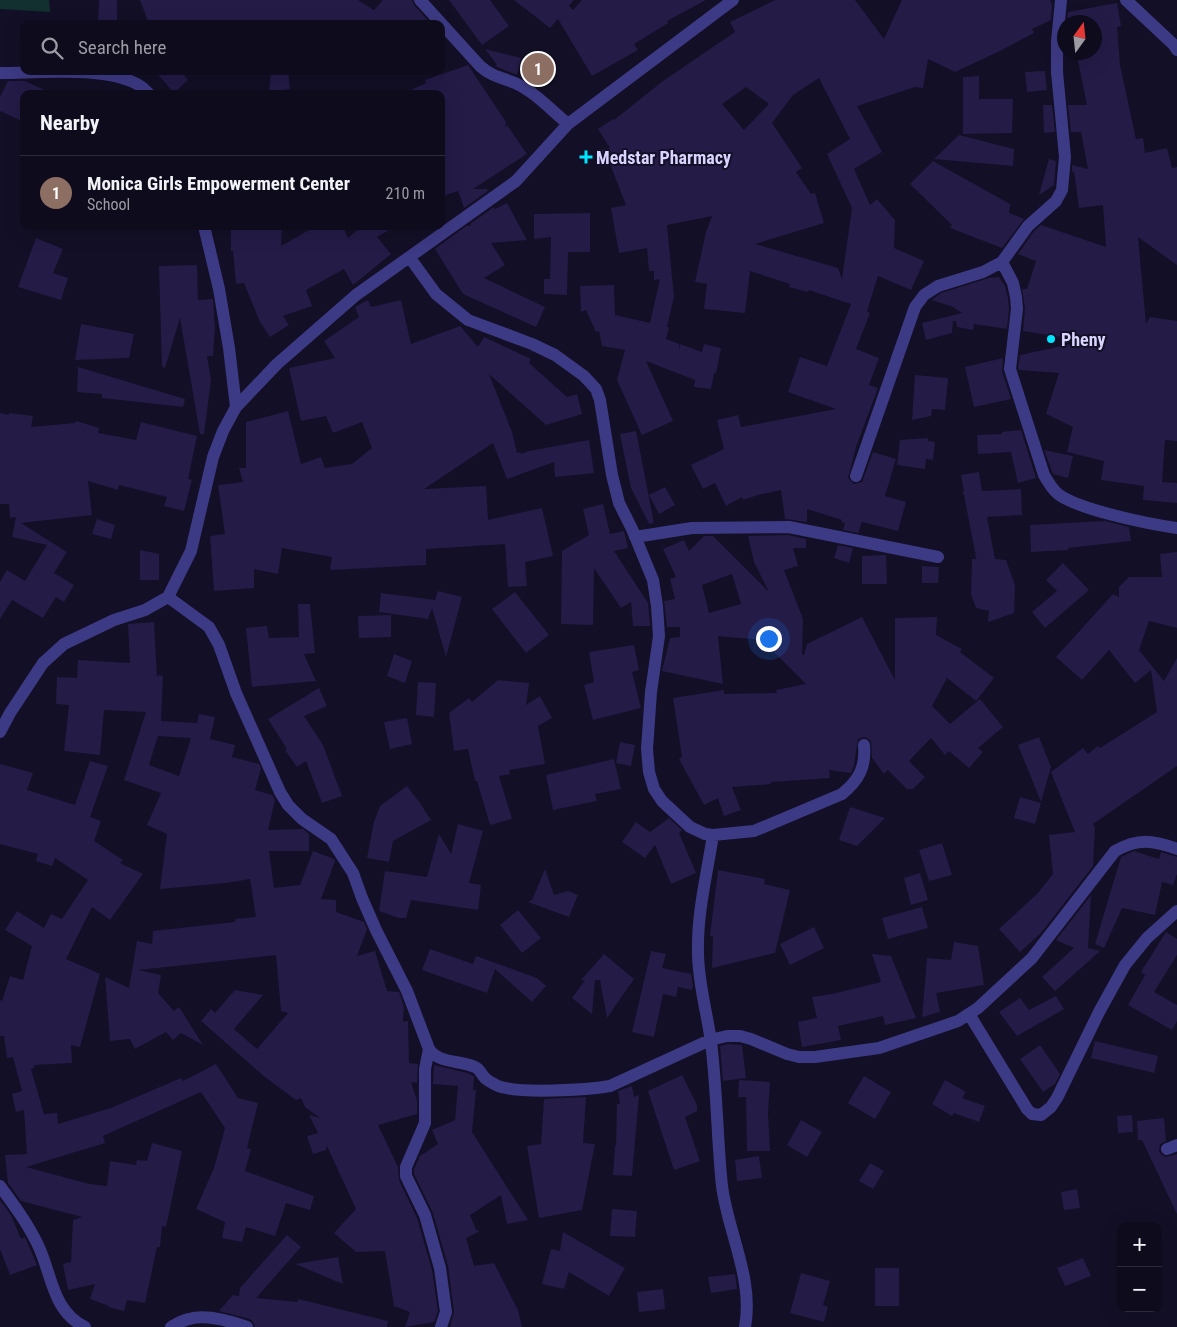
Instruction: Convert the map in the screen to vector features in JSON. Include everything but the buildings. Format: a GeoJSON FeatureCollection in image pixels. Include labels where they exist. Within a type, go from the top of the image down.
{"type":"FeatureCollection","features":[{"type":"Feature","properties":{"kind":"street"},"geometry":{"type":"LineString","coordinates":[[420,0],[438,20]]}},
{"type":"Feature","properties":{"kind":"street"},"geometry":{"type":"LineString","coordinates":[[0,732],[10,713],[43,663],[64,644],[114,620],[145,610],[168,597],[190,551],[213,457],[223,431],[236,407],[277,364],[356,295],[516,181],[568,124],[733,0]]}},
{"type":"Feature","properties":{"kind":"street"},"geometry":{"type":"LineString","coordinates":[[856,476],[915,307],[924,295],[938,286],[983,272],[1002,262],[1028,226],[1056,201],[1062,190],[1065,157],[1057,72],[1057,42],[1061,0]]}},
{"type":"Feature","properties":{"kind":"street"},"geometry":{"type":"LineString","coordinates":[[1126,0],[1177,50]]}},
{"type":"Feature","properties":{"kind":"street"},"geometry":{"type":"LineString","coordinates":[[445,28],[489,74],[515,83],[532,94],[568,124]]}},
{"type":"Feature","properties":{"kind":"street"},"geometry":{"type":"LineString","coordinates":[[0,73],[20,73]]}},
{"type":"Feature","properties":{"kind":"street"},"geometry":{"type":"LineString","coordinates":[[105,75],[138,84],[145,90]]}},
{"type":"Feature","properties":{"kind":"street"},"geometry":{"type":"LineString","coordinates":[[205,230],[219,289],[236,407]]}},
{"type":"Feature","properties":{"kind":"street"},"geometry":{"type":"LineString","coordinates":[[410,258],[436,294],[468,320],[532,344],[555,355],[584,376],[596,389],[600,400],[618,503],[653,580],[659,636],[648,730],[649,772],[654,789],[662,801],[690,827],[705,834],[713,836],[754,831],[842,794],[853,785],[862,771],[865,757],[864,745]]}},
{"type":"Feature","properties":{"kind":"street"},"geometry":{"type":"LineString","coordinates":[[1002,262],[1013,284],[1016,297],[1016,321],[1010,356],[1012,374],[1044,475],[1052,488],[1060,495],[1088,507],[1123,517],[1177,528]]}},
{"type":"Feature","properties":{"kind":"street"},"geometry":{"type":"LineString","coordinates":[[635,537],[692,528],[789,527],[938,557]]}},
{"type":"Feature","properties":{"kind":"street"},"geometry":{"type":"LineString","coordinates":[[168,597],[210,627],[219,644],[236,693],[288,806],[302,819],[331,839],[354,873],[369,914],[416,1010],[429,1049],[433,1055],[476,1067],[486,1079],[499,1086],[516,1090],[593,1089],[610,1086],[623,1082],[710,1040],[727,1036],[740,1036],[751,1039],[799,1057],[816,1057],[879,1048],[946,1026],[970,1014],[1032,958],[1115,851],[1127,844],[1141,842],[1158,842],[1177,849]]}},
{"type":"Feature","properties":{"kind":"street"},"geometry":{"type":"LineString","coordinates":[[713,836],[700,923],[698,951],[700,982],[710,1040],[726,1208],[744,1274],[748,1298],[745,1327]]}},
{"type":"Feature","properties":{"kind":"street"},"geometry":{"type":"LineString","coordinates":[[970,1014],[1027,1109],[1032,1114],[1041,1115],[1051,1107],[1057,1098],[1099,1012],[1125,965],[1148,938],[1177,912]]}},
{"type":"Feature","properties":{"kind":"street"},"geometry":{"type":"LineString","coordinates":[[429,1049],[425,1069],[425,1123],[406,1167],[408,1181],[425,1215],[440,1268],[446,1312],[441,1327]]}},
{"type":"Feature","properties":{"kind":"street"},"geometry":{"type":"LineString","coordinates":[[0,1186],[24,1220],[38,1246],[58,1302],[67,1315],[85,1327]]}},
{"type":"Feature","properties":{"kind":"street"},"geometry":{"type":"LineString","coordinates":[[171,1327],[189,1318],[198,1317],[247,1327]]}},
{"type":"Feature","properties":{"kind":"green space"},"geometry":{"type":"Polygon","coordinates":[[[0,0],[49,0],[50,12],[0,9],[0,0]]]}},
{"type":"Feature","properties":{"kind":"place","name":"Monica Girls Empowerment Center"},"geometry":{"type":"Point","coordinates":[538,69]}},
{"type":"Feature","properties":{"kind":"place","name":"Medstar Pharmacy"},"geometry":{"type":"Point","coordinates":[586,157]}},
{"type":"Feature","properties":{"kind":"place","name":"Pheny"},"geometry":{"type":"Point","coordinates":[1051,339]}}]}
